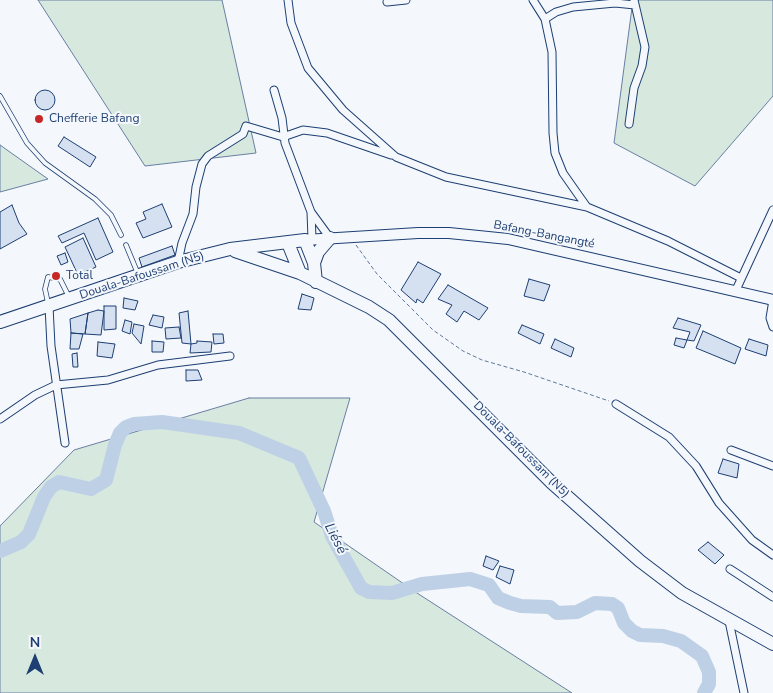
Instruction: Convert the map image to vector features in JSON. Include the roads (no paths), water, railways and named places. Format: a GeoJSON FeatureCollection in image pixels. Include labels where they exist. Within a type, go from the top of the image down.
{"type":"FeatureCollection","features":[{"type":"Feature","properties":{"kind":"highway"},"geometry":{"type":"LineString","coordinates":[[314,263],[318,252],[330,238]]}},
{"type":"Feature","properties":{"kind":"highway","name":"Douala-Bafoussam (N5)"},"geometry":{"type":"LineString","coordinates":[[0,322],[70,300],[178,262],[230,249],[309,240]]}},
{"type":"Feature","properties":{"kind":"highway"},"geometry":{"type":"LineString","coordinates":[[309,240],[316,282]]}},
{"type":"Feature","properties":{"kind":"highway"},"geometry":{"type":"LineString","coordinates":[[288,243],[300,273]]}},
{"type":"Feature","properties":{"kind":"highway","name":"Douala-Bafoussam (N5)"},"geometry":{"type":"LineString","coordinates":[[230,249],[300,273],[369,307],[389,320],[604,531],[682,593],[773,644]]}},
{"type":"Feature","properties":{"kind":"street"},"geometry":{"type":"LineString","coordinates":[[288,0],[294,31],[308,68],[343,110],[396,157]]}},
{"type":"Feature","properties":{"kind":"street"},"geometry":{"type":"LineString","coordinates":[[386,2],[406,0]]}},
{"type":"Feature","properties":{"kind":"street"},"geometry":{"type":"LineString","coordinates":[[533,0],[545,19],[552,52],[553,132],[556,153],[569,182],[587,207]]}},
{"type":"Feature","properties":{"kind":"street"},"geometry":{"type":"LineString","coordinates":[[545,19],[556,12],[573,7],[634,2],[645,47],[642,66],[632,94],[629,124]]}},
{"type":"Feature","properties":{"kind":"street"},"geometry":{"type":"LineString","coordinates":[[274,90],[282,118],[283,137],[311,212],[330,238]]}},
{"type":"Feature","properties":{"kind":"street"},"geometry":{"type":"LineString","coordinates":[[178,262],[192,214],[199,174],[208,156],[241,136],[247,125],[283,137],[303,130],[321,132],[351,140],[446,177],[587,207],[668,241],[741,278]]}},
{"type":"Feature","properties":{"kind":"street"},"geometry":{"type":"LineString","coordinates":[[736,290],[773,210]]}},
{"type":"Feature","properties":{"kind":"street"},"geometry":{"type":"LineString","coordinates":[[309,240],[311,212]]}},
{"type":"Feature","properties":{"kind":"street","name":"Bafang-Bangangté"},"geometry":{"type":"LineString","coordinates":[[309,240],[349,236],[449,233],[508,239],[773,300]]}},
{"type":"Feature","properties":{"kind":"street"},"geometry":{"type":"LineString","coordinates":[[773,300],[770,318],[773,327]]}},
{"type":"Feature","properties":{"kind":"street"},"geometry":{"type":"LineString","coordinates":[[49,306],[56,385],[65,443]]}},
{"type":"Feature","properties":{"kind":"street"},"geometry":{"type":"LineString","coordinates":[[0,419],[35,395],[56,385],[108,380],[158,365],[230,356]]}},
{"type":"Feature","properties":{"kind":"street"},"geometry":{"type":"LineString","coordinates":[[616,404],[669,438],[696,466],[719,503],[752,540],[773,556]]}},
{"type":"Feature","properties":{"kind":"street"},"geometry":{"type":"LineString","coordinates":[[731,450],[773,466]]}},
{"type":"Feature","properties":{"kind":"street"},"geometry":{"type":"LineString","coordinates":[[730,569],[773,597]]}},
{"type":"Feature","properties":{"kind":"street"},"geometry":{"type":"LineString","coordinates":[[729,621],[744,693]]}},
{"type":"Feature","properties":{"kind":"lane"},"geometry":{"type":"LineString","coordinates":[[0,96],[27,143],[44,163],[95,199],[111,215],[122,235]]}},
{"type":"Feature","properties":{"kind":"lane"},"geometry":{"type":"LineString","coordinates":[[126,245],[139,276]]}},
{"type":"Feature","properties":{"kind":"lane"},"geometry":{"type":"LineString","coordinates":[[49,306],[45,289],[48,277],[60,279],[70,300]]}},
{"type":"Feature","properties":{"kind":"waterway","name":"Liésé"},"geometry":{"type":"LineString","coordinates":[[0,551],[21,542],[29,534],[44,497],[51,487],[59,482],[91,489],[106,480],[115,445],[120,433],[126,427],[134,424],[162,422],[239,433],[299,458],[324,511],[332,536],[361,588],[369,592],[392,593],[422,584],[470,579],[489,585],[498,598],[510,603],[521,606],[550,607],[557,613],[577,612],[595,603],[612,604],[618,608],[624,623],[632,631],[640,635],[663,636],[681,641],[702,656],[709,672],[709,684],[704,693]]}},
{"type":"Feature","properties":{"kind":"place","name":"Chefferie Bafang"},"geometry":{"type":"Point","coordinates":[39,119]}},
{"type":"Feature","properties":{"kind":"place","name":"Total"},"geometry":{"type":"Point","coordinates":[56,276]}}]}
